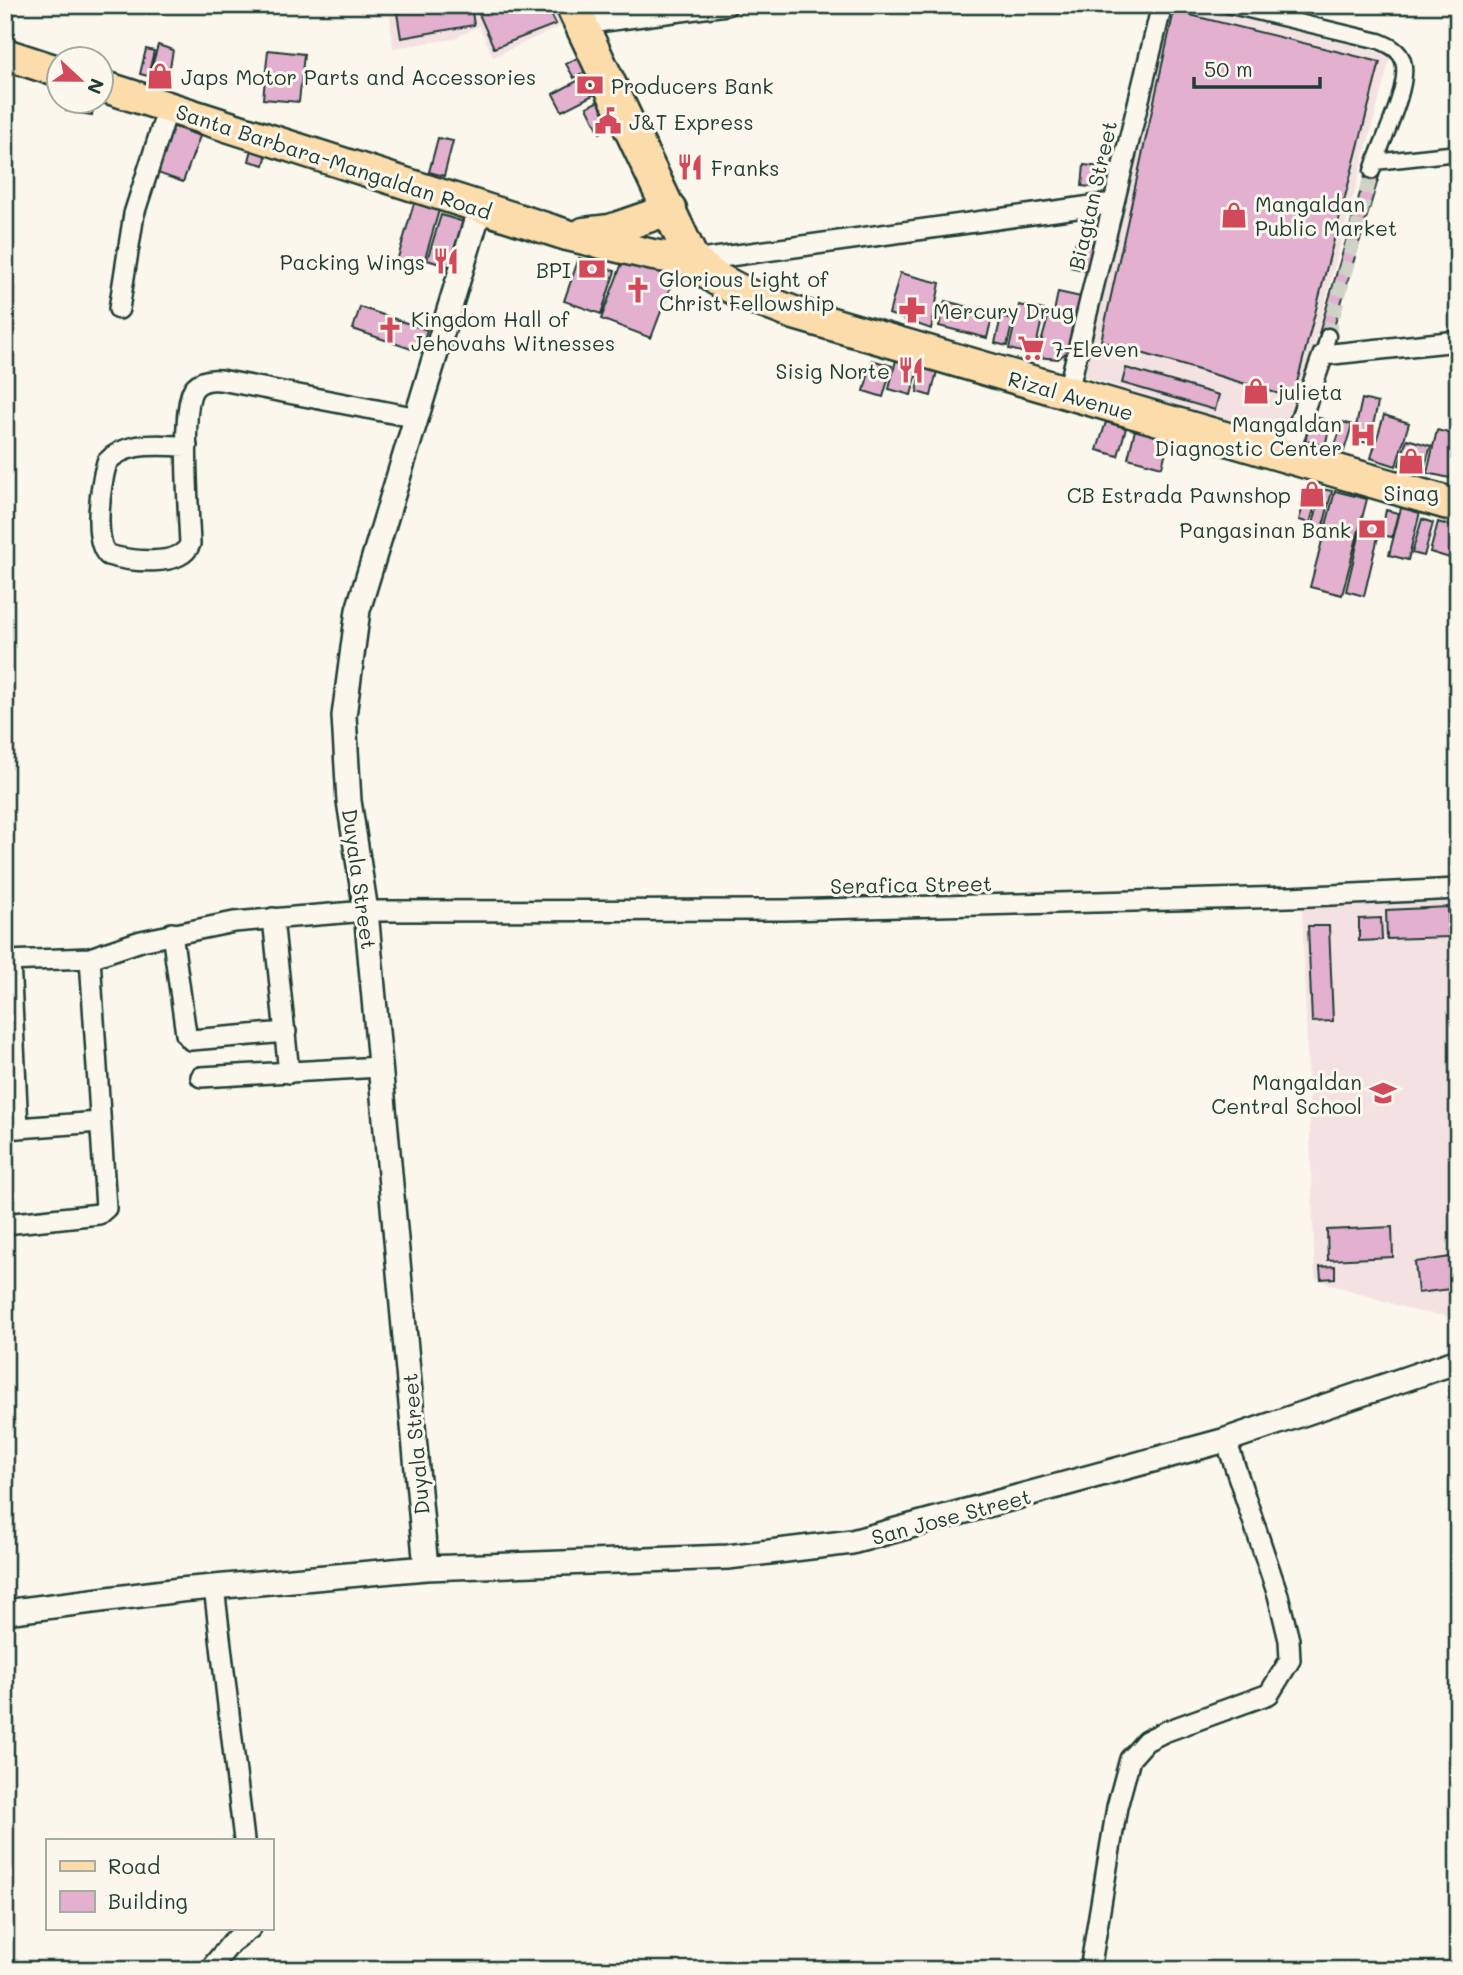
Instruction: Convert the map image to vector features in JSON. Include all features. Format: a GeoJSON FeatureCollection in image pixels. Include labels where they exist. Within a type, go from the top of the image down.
{"type":"FeatureCollection","features":[{"type":"Feature","properties":{"kind":"highway"},"geometry":{"type":"LineString","coordinates":[[577,15],[671,209],[693,261]]}},
{"type":"Feature","properties":{"kind":"highway","name":"Rizal Avenue"},"geometry":{"type":"LineString","coordinates":[[693,261],[749,296],[794,313],[1067,395],[1458,506]]}},
{"type":"Feature","properties":{"kind":"main road"},"geometry":{"type":"LineString","coordinates":[[5,54],[46,67]]}},
{"type":"Feature","properties":{"kind":"main road","name":"Santa Barbara-Mangaldan Road"},"geometry":{"type":"LineString","coordinates":[[116,91],[567,235],[653,255],[693,261]]}},
{"type":"Feature","properties":{"kind":"main road","name":"Santa Barbara-Mangaldan Road"},"geometry":{"type":"LineString","coordinates":[[567,235],[610,230],[671,209]]}},
{"type":"Feature","properties":{"kind":"street"},"geometry":{"type":"LineString","coordinates":[[577,15],[727,5]]}},
{"type":"Feature","properties":{"kind":"street","name":"Biagtan Street"},"geometry":{"type":"LineString","coordinates":[[1067,395],[1162,5]]}},
{"type":"Feature","properties":{"kind":"street"},"geometry":{"type":"LineString","coordinates":[[1227,5],[1379,41],[1397,50],[1403,60],[1403,81],[1374,167],[1458,153]]}},
{"type":"Feature","properties":{"kind":"street"},"geometry":{"type":"LineString","coordinates":[[118,309],[134,214],[168,108]]}},
{"type":"Feature","properties":{"kind":"street"},"geometry":{"type":"LineString","coordinates":[[693,261],[1113,203]]}},
{"type":"Feature","properties":{"kind":"street","name":"Duyala Street"},"geometry":{"type":"LineString","coordinates":[[426,1568],[366,911],[349,801],[344,716],[358,610],[480,208]]}},
{"type":"Feature","properties":{"kind":"street"},"geometry":{"type":"LineString","coordinates":[[1287,458],[1326,345],[1458,341]]}},
{"type":"Feature","properties":{"kind":"street"},"geometry":{"type":"LineString","coordinates":[[187,446],[130,447],[121,450],[107,462],[99,534],[102,549],[108,555],[169,559],[183,556],[187,550],[190,544],[187,446],[190,399],[194,388],[213,379],[418,418]]}},
{"type":"Feature","properties":{"kind":"street","name":"Serafica Street"},"geometry":{"type":"LineString","coordinates":[[7,960],[90,958],[172,933],[273,918],[366,911],[784,910],[1290,897],[1458,889]]}},
{"type":"Feature","properties":{"kind":"street"},"geometry":{"type":"LineString","coordinates":[[273,918],[289,1073]]}},
{"type":"Feature","properties":{"kind":"street"},"geometry":{"type":"LineString","coordinates":[[172,933],[186,1034],[191,1040],[286,1032]]}},
{"type":"Feature","properties":{"kind":"street"},"geometry":{"type":"LineString","coordinates":[[5,1224],[104,1212],[107,1202],[99,1122],[90,958]]}},
{"type":"Feature","properties":{"kind":"street"},"geometry":{"type":"LineString","coordinates":[[7,960],[12,1129],[99,1122]]}},
{"type":"Feature","properties":{"kind":"street"},"geometry":{"type":"LineString","coordinates":[[201,1077],[380,1067]]}},
{"type":"Feature","properties":{"kind":"street","name":"San Jose Street"},"geometry":{"type":"LineString","coordinates":[[5,1612],[214,1587],[426,1568],[727,1557],[841,1544],[909,1529],[1226,1440],[1458,1361]]}},
{"type":"Feature","properties":{"kind":"street"},"geometry":{"type":"LineString","coordinates":[[1090,1970],[1117,1807],[1130,1759],[1146,1741],[1164,1731],[1269,1694],[1290,1660],[1289,1640],[1278,1595],[1226,1440]]}},
{"type":"Feature","properties":{"kind":"street"},"geometry":{"type":"LineString","coordinates":[[214,1587],[244,1839]]}},
{"type":"Feature","properties":{"kind":"street"},"geometry":{"type":"LineString","coordinates":[[209,1970],[232,1942],[248,1930]]}},
{"type":"Feature","properties":{"kind":"shaded area"},"geometry":{"type":"Polygon","coordinates":[[[318,5],[557,5],[566,24],[493,57],[479,26],[454,39],[393,48],[390,16],[318,5]]]}},
{"type":"Feature","properties":{"kind":"shaded area","name":"Mangaldan Public Market"},"geometry":{"type":"Polygon","coordinates":[[[1169,5],[1191,5],[1391,55],[1289,439],[1083,376],[1169,5]]]}},
{"type":"Feature","properties":{"kind":"shaded area","name":"Mangaldan Central School"},"geometry":{"type":"Polygon","coordinates":[[[1458,897],[1458,1318],[1415,1311],[1315,1279],[1302,906],[1458,897]]]}},
{"type":"Feature","properties":{"kind":"building"},"geometry":{"type":"Polygon","coordinates":[[[439,5],[471,5],[474,25],[401,38],[397,13],[439,5]]]}},
{"type":"Feature","properties":{"kind":"building"},"geometry":{"type":"Polygon","coordinates":[[[475,5],[552,5],[555,12],[551,14],[556,24],[494,48],[475,5]]]}},
{"type":"Feature","properties":{"kind":"building","name":"Mangaldan Public Market"},"geometry":{"type":"Polygon","coordinates":[[[1174,11],[1380,62],[1293,398],[1101,341],[1174,11]]]}},
{"type":"Feature","properties":{"kind":"building"},"geometry":{"type":"Polygon","coordinates":[[[158,45],[173,50],[167,85],[149,77],[158,45]]]}},
{"type":"Feature","properties":{"kind":"building"},"geometry":{"type":"Polygon","coordinates":[[[146,49],[154,51],[148,76],[140,74],[146,49]]]}},
{"type":"Feature","properties":{"kind":"building"},"geometry":{"type":"Polygon","coordinates":[[[268,50],[304,54],[299,102],[263,99],[268,50]]]}},
{"type":"Feature","properties":{"kind":"building"},"geometry":{"type":"Polygon","coordinates":[[[579,57],[586,71],[574,78],[566,64],[579,57]]]}},
{"type":"Feature","properties":{"kind":"building"},"geometry":{"type":"Polygon","coordinates":[[[590,74],[599,92],[562,111],[553,94],[590,74]]]}},
{"type":"Feature","properties":{"kind":"building"},"geometry":{"type":"Polygon","coordinates":[[[602,99],[615,125],[600,133],[587,107],[602,99]]]}},
{"type":"Feature","properties":{"kind":"building"},"geometry":{"type":"Polygon","coordinates":[[[166,124],[200,136],[183,182],[149,170],[166,124]]]}},
{"type":"Feature","properties":{"kind":"building"},"geometry":{"type":"Polygon","coordinates":[[[438,138],[453,141],[444,176],[429,172],[438,138]]]}},
{"type":"Feature","properties":{"kind":"building"},"geometry":{"type":"Polygon","coordinates":[[[252,149],[267,153],[264,165],[249,161],[252,149]]]}},
{"type":"Feature","properties":{"kind":"building"},"geometry":{"type":"Polygon","coordinates":[[[1084,165],[1110,168],[1108,189],[1082,186],[1084,165]]]}},
{"type":"Feature","properties":{"kind":"building"},"geometry":{"type":"Polygon","coordinates":[[[1367,169],[1380,173],[1331,337],[1319,333],[1367,169]]]}},
{"type":"Feature","properties":{"kind":"building"},"geometry":{"type":"Polygon","coordinates":[[[414,203],[439,210],[422,269],[397,261],[414,203]]]}},
{"type":"Feature","properties":{"kind":"building"},"geometry":{"type":"Polygon","coordinates":[[[441,215],[464,222],[450,267],[427,260],[441,215]]]}},
{"type":"Feature","properties":{"kind":"building"},"geometry":{"type":"Polygon","coordinates":[[[1076,241],[1095,245],[1089,271],[1070,267],[1076,241]]]}},
{"type":"Feature","properties":{"kind":"building"},"geometry":{"type":"Polygon","coordinates":[[[579,258],[615,271],[601,314],[564,301],[579,258]]]}},
{"type":"Feature","properties":{"kind":"building"},"geometry":{"type":"Polygon","coordinates":[[[624,258],[674,277],[651,338],[601,319],[624,258]]]}},
{"type":"Feature","properties":{"kind":"building"},"geometry":{"type":"Polygon","coordinates":[[[900,273],[940,283],[931,329],[889,314],[900,273]]]}},
{"type":"Feature","properties":{"kind":"building"},"geometry":{"type":"Polygon","coordinates":[[[1058,292],[1081,297],[1076,317],[1054,312],[1058,292]]]}},
{"type":"Feature","properties":{"kind":"building"},"geometry":{"type":"Polygon","coordinates":[[[945,301],[993,313],[987,338],[939,326],[945,301]]]}},
{"type":"Feature","properties":{"kind":"building"},"geometry":{"type":"Polygon","coordinates":[[[1019,305],[1044,310],[1034,355],[1009,349],[1019,305]]]}},
{"type":"Feature","properties":{"kind":"building","name":"Kingdom Hall of Jehovahs Witnesses"},"geometry":{"type":"Polygon","coordinates":[[[360,307],[427,330],[420,352],[353,329],[360,307]]]}},
{"type":"Feature","properties":{"kind":"building"},"geometry":{"type":"Polygon","coordinates":[[[1049,314],[1074,320],[1067,352],[1058,359],[1037,357],[1049,314]]]}},
{"type":"Feature","properties":{"kind":"building"},"geometry":{"type":"Polygon","coordinates":[[[1001,317],[1013,320],[1007,346],[995,343],[1001,317]]]}},
{"type":"Feature","properties":{"kind":"building"},"geometry":{"type":"Polygon","coordinates":[[[872,360],[892,366],[883,397],[864,391],[872,360]]]}},
{"type":"Feature","properties":{"kind":"building"},"geometry":{"type":"Polygon","coordinates":[[[896,360],[919,366],[911,395],[889,389],[896,360]]]}},
{"type":"Feature","properties":{"kind":"building"},"geometry":{"type":"Polygon","coordinates":[[[922,368],[937,371],[931,396],[917,392],[922,368]]]}},
{"type":"Feature","properties":{"kind":"building"},"geometry":{"type":"Polygon","coordinates":[[[1126,368],[1219,395],[1215,410],[1122,383],[1126,368]]]}},
{"type":"Feature","properties":{"kind":"building"},"geometry":{"type":"Polygon","coordinates":[[[1362,399],[1378,403],[1369,443],[1353,440],[1362,399]]]}},
{"type":"Feature","properties":{"kind":"building"},"geometry":{"type":"Polygon","coordinates":[[[1307,415],[1331,421],[1325,446],[1301,439],[1307,415]]]}},
{"type":"Feature","properties":{"kind":"building"},"geometry":{"type":"Polygon","coordinates":[[[1384,415],[1409,423],[1396,466],[1371,458],[1384,415]]]}},
{"type":"Feature","properties":{"kind":"building"},"geometry":{"type":"Polygon","coordinates":[[[1456,419],[1458,447],[1450,478],[1427,473],[1437,430],[1452,434],[1456,419]]]}},
{"type":"Feature","properties":{"kind":"building"},"geometry":{"type":"Polygon","coordinates":[[[1106,422],[1126,428],[1118,456],[1097,450],[1106,422]]]}},
{"type":"Feature","properties":{"kind":"building"},"geometry":{"type":"Polygon","coordinates":[[[1343,422],[1352,425],[1344,451],[1334,448],[1343,422]]]}},
{"type":"Feature","properties":{"kind":"building"},"geometry":{"type":"Polygon","coordinates":[[[1135,430],[1169,439],[1162,467],[1128,458],[1135,430]]]}},
{"type":"Feature","properties":{"kind":"building"},"geometry":{"type":"Polygon","coordinates":[[[1407,439],[1431,446],[1423,472],[1399,465],[1407,439]]]}},
{"type":"Feature","properties":{"kind":"building"},"geometry":{"type":"Polygon","coordinates":[[[1308,488],[1319,491],[1310,523],[1299,520],[1308,488]]]}},
{"type":"Feature","properties":{"kind":"building"},"geometry":{"type":"Polygon","coordinates":[[[1322,489],[1332,491],[1322,531],[1312,528],[1322,489]]]}},
{"type":"Feature","properties":{"kind":"building"},"geometry":{"type":"Polygon","coordinates":[[[1335,491],[1367,499],[1342,595],[1310,587],[1335,491]]]}},
{"type":"Feature","properties":{"kind":"building"},"geometry":{"type":"Polygon","coordinates":[[[1401,508],[1420,512],[1408,560],[1389,555],[1401,508]]]}},
{"type":"Feature","properties":{"kind":"building"},"geometry":{"type":"Polygon","coordinates":[[[1386,510],[1398,513],[1392,537],[1381,535],[1386,510]]]}},
{"type":"Feature","properties":{"kind":"building"},"geometry":{"type":"Polygon","coordinates":[[[1422,519],[1433,523],[1424,556],[1412,553],[1422,519]]]}},
{"type":"Feature","properties":{"kind":"building"},"geometry":{"type":"Polygon","coordinates":[[[1363,520],[1381,524],[1364,596],[1346,591],[1363,520]]]}},
{"type":"Feature","properties":{"kind":"building"},"geometry":{"type":"Polygon","coordinates":[[[1438,522],[1458,528],[1453,559],[1430,552],[1438,522]]]}},
{"type":"Feature","properties":{"kind":"building"},"geometry":{"type":"Polygon","coordinates":[[[1448,907],[1449,937],[1387,939],[1386,910],[1448,907]]]}},
{"type":"Feature","properties":{"kind":"building"},"geometry":{"type":"Polygon","coordinates":[[[1381,918],[1382,940],[1359,941],[1359,919],[1381,918]]]}},
{"type":"Feature","properties":{"kind":"building"},"geometry":{"type":"Polygon","coordinates":[[[1308,926],[1329,926],[1333,1021],[1312,1022],[1308,926]]]}},
{"type":"Feature","properties":{"kind":"building"},"geometry":{"type":"Polygon","coordinates":[[[1392,1227],[1393,1257],[1328,1260],[1327,1230],[1392,1227]]]}},
{"type":"Feature","properties":{"kind":"building"},"geometry":{"type":"Polygon","coordinates":[[[1458,1256],[1458,1288],[1418,1293],[1415,1262],[1458,1256]]]}},
{"type":"Feature","properties":{"kind":"building"},"geometry":{"type":"Polygon","coordinates":[[[1335,1266],[1335,1278],[1321,1279],[1320,1267],[1335,1266]]]}},
{"type":"Feature","properties":{"kind":"tunnel"},"geometry":{"type":"LineString","coordinates":[[1328,336],[1372,171]]}},
{"type":"Feature","properties":{"kind":"place","name":"Japs Motor Parts and Accessories"},"geometry":{"type":"Point","coordinates":[160,76]}},
{"type":"Feature","properties":{"kind":"place","name":"Producers Bank"},"geometry":{"type":"Point","coordinates":[590,85]}},
{"type":"Feature","properties":{"kind":"place","name":"J&T Express"},"geometry":{"type":"Point","coordinates":[608,121]}},
{"type":"Feature","properties":{"kind":"place","name":"Franks"},"geometry":{"type":"Point","coordinates":[690,167]}},
{"type":"Feature","properties":{"kind":"place","name":"Mangaldan Public Market"},"geometry":{"type":"Point","coordinates":[1234,215]}},
{"type":"Feature","properties":{"kind":"place","name":"Packing Wings"},"geometry":{"type":"Point","coordinates":[446,261]}},
{"type":"Feature","properties":{"kind":"place","name":"BPI"},"geometry":{"type":"Point","coordinates":[592,269]}},
{"type":"Feature","properties":{"kind":"place","name":"Glorious Light of Christ Fellowship"},"geometry":{"type":"Point","coordinates":[638,290]}},
{"type":"Feature","properties":{"kind":"place","name":"Mercury Drug"},"geometry":{"type":"Point","coordinates":[912,310]}},
{"type":"Feature","properties":{"kind":"place","name":"Kingdom Hall of Jehovahs Witnesses"},"geometry":{"type":"Point","coordinates":[390,330]}},
{"type":"Feature","properties":{"kind":"place","name":"7-Eleven"},"geometry":{"type":"Point","coordinates":[1031,348]}},
{"type":"Feature","properties":{"kind":"place","name":"Sisig Norte"},"geometry":{"type":"Point","coordinates":[911,370]}},
{"type":"Feature","properties":{"kind":"place","name":"julieta"},"geometry":{"type":"Point","coordinates":[1256,391]}},
{"type":"Feature","properties":{"kind":"place","name":"Mangaldan Diagnostic Center"},"geometry":{"type":"Point","coordinates":[1363,435]}},
{"type":"Feature","properties":{"kind":"place","name":"Sinag"},"geometry":{"type":"Point","coordinates":[1411,461]}},
{"type":"Feature","properties":{"kind":"place","name":"CB Estrada Pawnshop"},"geometry":{"type":"Point","coordinates":[1312,494]}},
{"type":"Feature","properties":{"kind":"place","name":"Pangasinan Bank"},"geometry":{"type":"Point","coordinates":[1372,529]}},
{"type":"Feature","properties":{"kind":"place","name":"Mangaldan Central School"},"geometry":{"type":"Point","coordinates":[1383,1093]}}]}
